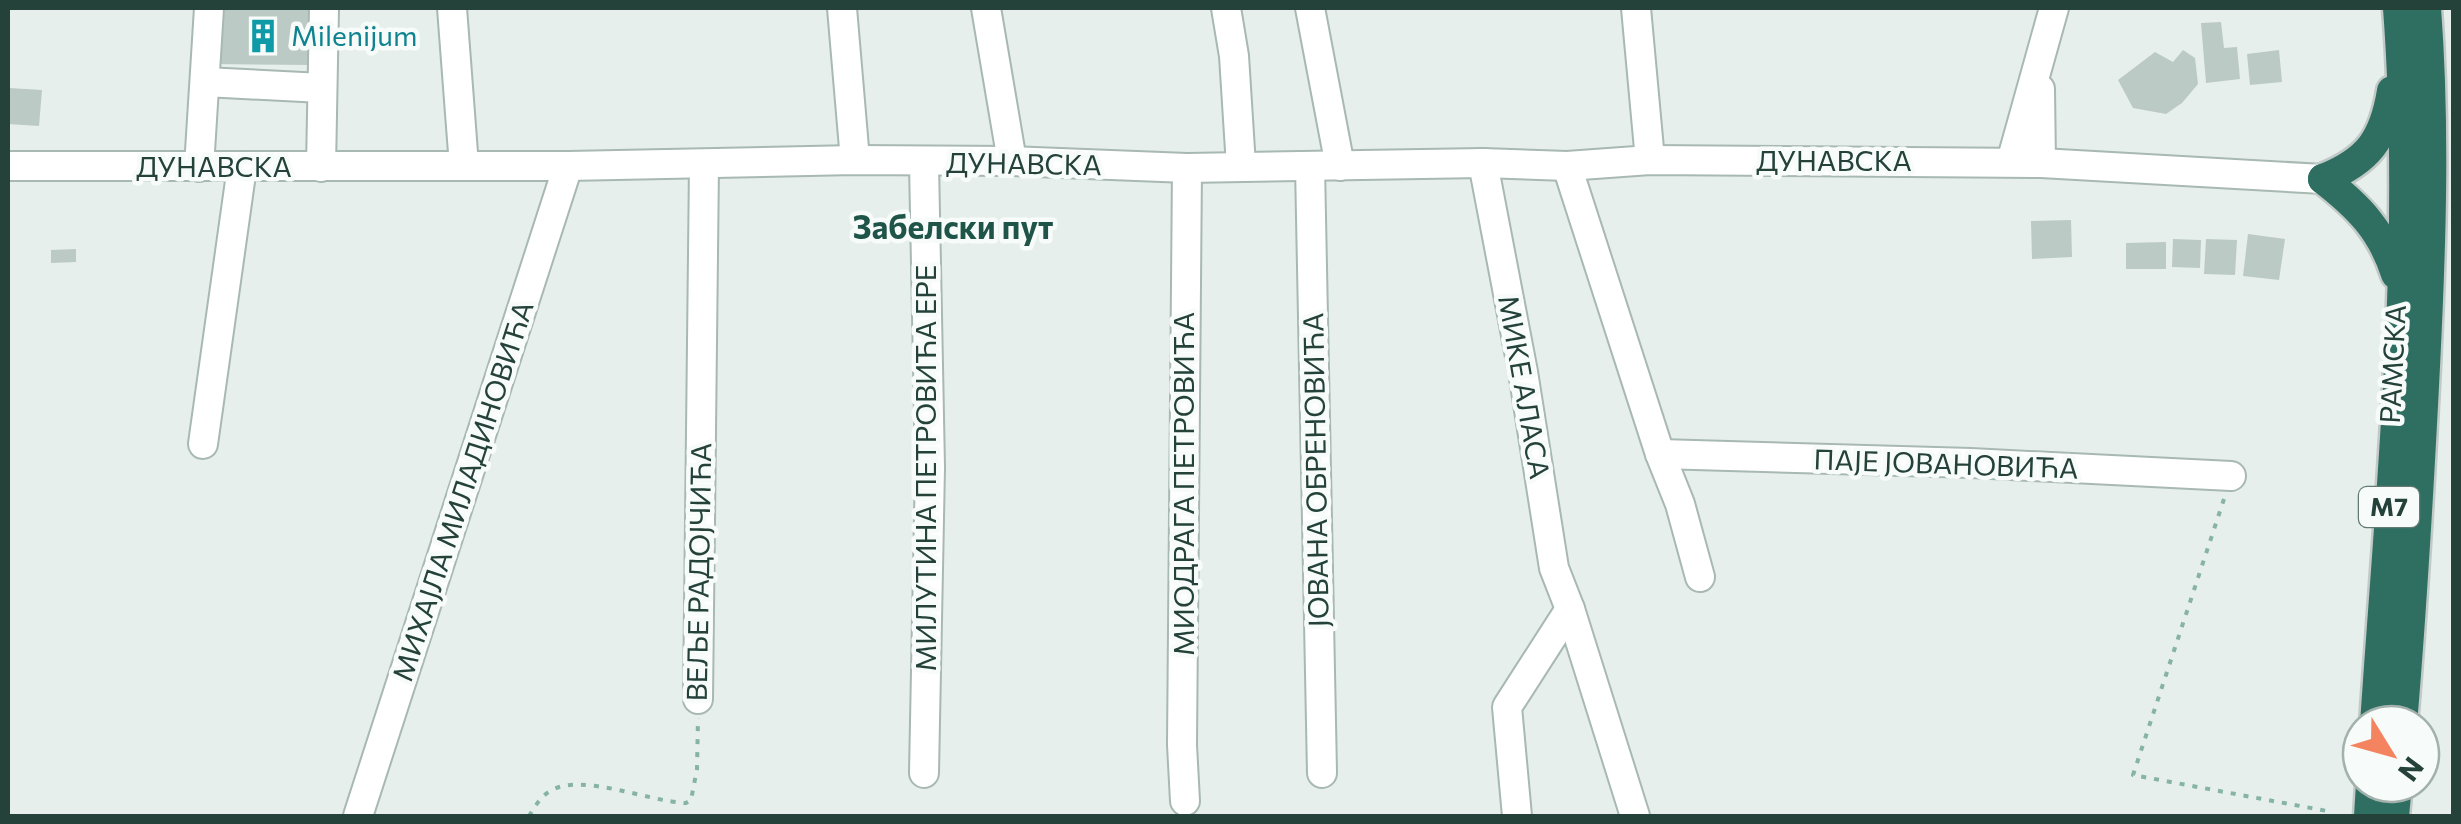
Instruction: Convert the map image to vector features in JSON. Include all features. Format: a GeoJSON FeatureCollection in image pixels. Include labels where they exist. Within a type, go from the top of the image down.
{"type":"FeatureCollection","features":[{"type":"Feature","properties":{"kind":"highway","name":"РАМСКА"},"geometry":{"type":"LineString","coordinates":[[2398,8],[2415,294],[2416,564],[2404,704]]}},
{"type":"Feature","properties":{"kind":"highway","name":"РАМСКА"},"geometry":{"type":"LineString","coordinates":[[2377,704],[2431,135],[2427,17]]}},
{"type":"Feature","properties":{"kind":"highway"},"geometry":{"type":"LineString","coordinates":[[2427,17],[2454,80]]}},
{"type":"Feature","properties":{"kind":"highway"},"geometry":{"type":"LineString","coordinates":[[2401,54],[2384,126],[2375,142],[2351,168],[2322,179],[2368,217],[2415,294],[2454,252]]}},
{"type":"Feature","properties":{"kind":"street"},"geometry":{"type":"LineString","coordinates":[[199,167],[210,8]]}},
{"type":"Feature","properties":{"kind":"street"},"geometry":{"type":"LineString","coordinates":[[321,167],[324,8]]}},
{"type":"Feature","properties":{"kind":"street"},"geometry":{"type":"LineString","coordinates":[[452,8],[464,166]]}},
{"type":"Feature","properties":{"kind":"street"},"geometry":{"type":"LineString","coordinates":[[842,8],[855,160]]}},
{"type":"Feature","properties":{"kind":"street"},"geometry":{"type":"LineString","coordinates":[[986,8],[1012,161]]}},
{"type":"Feature","properties":{"kind":"street"},"geometry":{"type":"LineString","coordinates":[[1226,8],[1234,56],[1241,166]]}},
{"type":"Feature","properties":{"kind":"street"},"geometry":{"type":"LineString","coordinates":[[1310,8],[1340,166]]}},
{"type":"Feature","properties":{"kind":"street"},"geometry":{"type":"LineString","coordinates":[[1636,8],[1650,160]]}},
{"type":"Feature","properties":{"kind":"street"},"geometry":{"type":"LineString","coordinates":[[2011,162],[2054,8]]}},
{"type":"Feature","properties":{"kind":"street"},"geometry":{"type":"LineString","coordinates":[[2039,53],[2041,162]]}},
{"type":"Feature","properties":{"kind":"street"},"geometry":{"type":"LineString","coordinates":[[205,82],[322,88]]}},
{"type":"Feature","properties":{"kind":"street","name":"ДУНАВСКА"},"geometry":{"type":"LineString","coordinates":[[8,166],[568,166],[855,160],[1187,168],[1483,163],[1567,166],[1650,160],[2041,162],[2322,179]]}},
{"type":"Feature","properties":{"kind":"street","name":"МИЛУТИНА ПЕТРОВИЋА ЕРЕ"},"geometry":{"type":"LineString","coordinates":[[924,163],[930,468],[924,774]]}},
{"type":"Feature","properties":{"kind":"street","name":"МИКЕ АЛАСА"},"geometry":{"type":"LineString","coordinates":[[1483,163],[1523,372],[1554,568],[1635,816]]}},
{"type":"Feature","properties":{"kind":"street","name":"ВЕЉЕ РАДОЈЧИЋА"},"geometry":{"type":"LineString","coordinates":[[698,698],[704,165]]}},
{"type":"Feature","properties":{"kind":"street","name":"МИХАЈЛА МИЛАДИНОВИЋА"},"geometry":{"type":"LineString","coordinates":[[358,816],[568,166]]}},
{"type":"Feature","properties":{"kind":"street","name":"ЈОВАНА ОБРЕНОВИЋА"},"geometry":{"type":"LineString","coordinates":[[1310,166],[1322,774]]}},
{"type":"Feature","properties":{"kind":"street"},"geometry":{"type":"LineString","coordinates":[[1567,166],[1660,454],[1680,504],[1700,577]]}},
{"type":"Feature","properties":{"kind":"street"},"geometry":{"type":"LineString","coordinates":[[203,444],[242,167]]}},
{"type":"Feature","properties":{"kind":"street","name":"МИОДРАГА ПЕТРОВИЋА"},"geometry":{"type":"LineString","coordinates":[[1185,801],[1182,744],[1187,168]]}},
{"type":"Feature","properties":{"kind":"street","name":"ПАЈЕ ЈОВАНОВИЋА"},"geometry":{"type":"LineString","coordinates":[[1660,454],[2232,476]]}},
{"type":"Feature","properties":{"kind":"street"},"geometry":{"type":"LineString","coordinates":[[1517,816],[1506,707],[1570,608]]}},
{"type":"Feature","properties":{"kind":"path"},"geometry":{"type":"LineString","coordinates":[[2232,476],[2133,774],[2327,810]]}},
{"type":"Feature","properties":{"kind":"path","name":"ВЕЉЕ РАДОЈЧИЋА"},"geometry":{"type":"LineString","coordinates":[[529,816],[548,792],[562,786],[588,786],[686,804],[691,800],[697,769],[698,698]]}},
{"type":"Feature","properties":{"kind":"building","name":"Milenijum"},"geometry":{"type":"Polygon","coordinates":[[[216,8],[313,8],[312,65],[213,64],[216,8]]]}},
{"type":"Feature","properties":{"kind":"building"},"geometry":{"type":"Polygon","coordinates":[[[2221,22],[2224,48],[2237,47],[2240,79],[2206,83],[2201,23],[2221,22]]]}},
{"type":"Feature","properties":{"kind":"building"},"geometry":{"type":"Polygon","coordinates":[[[2183,50],[2195,58],[2198,84],[2182,103],[2166,114],[2133,108],[2118,80],[2155,52],[2173,62],[2183,50]]]}},
{"type":"Feature","properties":{"kind":"building"},"geometry":{"type":"Polygon","coordinates":[[[2279,50],[2282,82],[2250,85],[2247,54],[2279,50]]]}},
{"type":"Feature","properties":{"kind":"building"},"geometry":{"type":"Polygon","coordinates":[[[9,88],[42,90],[39,126],[8,124],[9,88]]]}},
{"type":"Feature","properties":{"kind":"building"},"geometry":{"type":"Polygon","coordinates":[[[2071,220],[2072,257],[2032,259],[2031,221],[2071,220]]]}},
{"type":"Feature","properties":{"kind":"building"},"geometry":{"type":"Polygon","coordinates":[[[2248,234],[2285,239],[2279,280],[2243,276],[2248,234]]]}},
{"type":"Feature","properties":{"kind":"building"},"geometry":{"type":"Polygon","coordinates":[[[2173,239],[2201,240],[2200,268],[2172,267],[2173,239]]]}},
{"type":"Feature","properties":{"kind":"building"},"geometry":{"type":"Polygon","coordinates":[[[2206,239],[2237,240],[2235,275],[2204,274],[2206,239]]]}},
{"type":"Feature","properties":{"kind":"building"},"geometry":{"type":"Polygon","coordinates":[[[2166,242],[2166,269],[2126,269],[2126,243],[2166,242]]]}},
{"type":"Feature","properties":{"kind":"building"},"geometry":{"type":"Polygon","coordinates":[[[76,249],[76,262],[51,263],[51,250],[76,249]]]}},
{"type":"Feature","properties":{"kind":"place","name":"Milenijum"},"geometry":{"type":"Point","coordinates":[263,36]}},
{"type":"Feature","properties":{"kind":"district","name":"Забелски пут"},"geometry":{"type":"Point","coordinates":[953,228]}}]}
